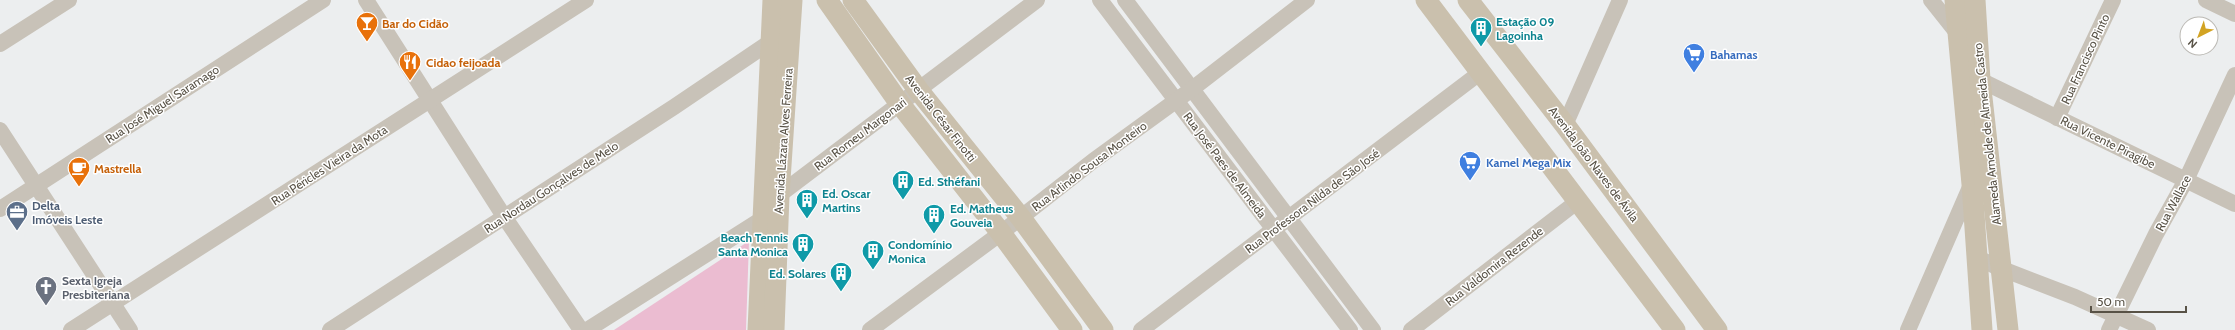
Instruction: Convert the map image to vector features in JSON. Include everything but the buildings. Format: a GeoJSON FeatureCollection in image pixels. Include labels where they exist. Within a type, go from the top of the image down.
{"type":"FeatureCollection","features":[{"type":"Feature","properties":{"kind":"main road","name":"Avenida Lázara Alves Ferreira"},"geometry":{"type":"LineString","coordinates":[[766,323],[762,219],[765,188],[770,42],[773,0]]}},
{"type":"Feature","properties":{"kind":"main road","name":"Avenida Lázara Alves Ferreira"},"geometry":{"type":"LineString","coordinates":[[766,323],[779,195],[792,0]]}},
{"type":"Feature","properties":{"kind":"main road","name":"Avenida César Finotti"},"geometry":{"type":"LineString","coordinates":[[827,0],[900,104],[1002,233],[1072,330]]}},
{"type":"Feature","properties":{"kind":"main road","name":"Avenida César Finotti"},"geometry":{"type":"LineString","coordinates":[[853,0],[919,91],[1021,218],[1103,330]]}},
{"type":"Feature","properties":{"kind":"main road"},"geometry":{"type":"LineString","coordinates":[[1426,0],[1675,330]]}},
{"type":"Feature","properties":{"kind":"main road","name":"Avenida João Naves de Ávila"},"geometry":{"type":"LineString","coordinates":[[1468,0],[1565,125],[1717,330]]}},
{"type":"Feature","properties":{"kind":"main road","name":"Alameda Arnolde de Almeida Castro"},"geometry":{"type":"LineString","coordinates":[[1955,0],[1972,184],[1982,330]]}},
{"type":"Feature","properties":{"kind":"main road","name":"Alameda Arnolde de Almeida Castro"},"geometry":{"type":"LineString","coordinates":[[1975,0],[1980,80],[2008,330]]}},
{"type":"Feature","properties":{"kind":"street"},"geometry":{"type":"LineString","coordinates":[[0,44],[69,0]]}},
{"type":"Feature","properties":{"kind":"street","name":"Rua José Miguel Saramago"},"geometry":{"type":"LineString","coordinates":[[0,209],[323,0]]}},
{"type":"Feature","properties":{"kind":"street"},"geometry":{"type":"LineString","coordinates":[[366,0],[466,154],[505,218],[581,330]]}},
{"type":"Feature","properties":{"kind":"street","name":"Rua Péricles Vieira da Mota"},"geometry":{"type":"LineString","coordinates":[[71,330],[586,0]]}},
{"type":"Feature","properties":{"kind":"street","name":"Rua Romeu Margonari"},"geometry":{"type":"LineString","coordinates":[[779,195],[919,91],[1037,0]]}},
{"type":"Feature","properties":{"kind":"street","name":"Rua José Paes de Almeida"},"geometry":{"type":"LineString","coordinates":[[1100,0],[1350,330]]}},
{"type":"Feature","properties":{"kind":"street","name":"Rua José Paes de Almeida"},"geometry":{"type":"LineString","coordinates":[[1125,0],[1373,330]]}},
{"type":"Feature","properties":{"kind":"street","name":"Rua Arlindo Sousa Monteiro"},"geometry":{"type":"LineString","coordinates":[[870,330],[1002,233],[1093,161],[1192,89],[1307,0]]}},
{"type":"Feature","properties":{"kind":"street"},"geometry":{"type":"LineString","coordinates":[[1565,125],[1620,0]]}},
{"type":"Feature","properties":{"kind":"street"},"geometry":{"type":"LineString","coordinates":[[1931,0],[1958,34]]}},
{"type":"Feature","properties":{"kind":"street","name":"Rua Francisco Pinto"},"geometry":{"type":"LineString","coordinates":[[2057,118],[2113,0]]}},
{"type":"Feature","properties":{"kind":"street"},"geometry":{"type":"LineString","coordinates":[[2206,0],[2235,14]]}},
{"type":"Feature","properties":{"kind":"street","name":"Rua Nordau Gonçalves de Melo"},"geometry":{"type":"LineString","coordinates":[[330,330],[505,218],[770,42]]}},
{"type":"Feature","properties":{"kind":"street","name":"Rua Professora Nilda de São José"},"geometry":{"type":"LineString","coordinates":[[1141,330],[1275,231],[1481,72]]}},
{"type":"Feature","properties":{"kind":"street","name":"Rua Wallace"},"geometry":{"type":"LineString","coordinates":[[2109,330],[2186,180],[2235,75]]}},
{"type":"Feature","properties":{"kind":"street","name":"Rua Vicente Piragibe"},"geometry":{"type":"LineString","coordinates":[[1980,80],[2235,204]]}},
{"type":"Feature","properties":{"kind":"street"},"geometry":{"type":"LineString","coordinates":[[0,130],[130,330]]}},
{"type":"Feature","properties":{"kind":"street"},"geometry":{"type":"LineString","coordinates":[[1908,330],[1972,184]]}},
{"type":"Feature","properties":{"kind":"street","name":"Rua Valdomira Rezende"},"geometry":{"type":"LineString","coordinates":[[1411,330],[1578,201]]}},
{"type":"Feature","properties":{"kind":"street"},"geometry":{"type":"LineString","coordinates":[[587,330],[762,219]]}},
{"type":"Feature","properties":{"kind":"street"},"geometry":{"type":"LineString","coordinates":[[1976,257],[2116,315],[2148,330]]}},
{"type":"Feature","properties":{"kind":"shaded area"},"geometry":{"type":"Polygon","coordinates":[[[749,241],[746,330],[614,330],[749,241]]]}},
{"type":"Feature","properties":{"kind":"place","name":"Bar do Cidão"},"geometry":{"type":"Point","coordinates":[367,42]}},
{"type":"Feature","properties":{"kind":"place","name":"Estação 09 Lagoinha"},"geometry":{"type":"Point","coordinates":[1481,48]}},
{"type":"Feature","properties":{"kind":"place","name":"Bahamas"},"geometry":{"type":"Point","coordinates":[1694,74]}},
{"type":"Feature","properties":{"kind":"place","name":"Cidao feijoada"},"geometry":{"type":"Point","coordinates":[410,82]}},
{"type":"Feature","properties":{"kind":"place","name":"Kamel Mega Mix"},"geometry":{"type":"Point","coordinates":[1470,182]}},
{"type":"Feature","properties":{"kind":"place","name":"Mastrella"},"geometry":{"type":"Point","coordinates":[79,188]}},
{"type":"Feature","properties":{"kind":"place","name":"Ed. Sthéfani"},"geometry":{"type":"Point","coordinates":[903,200]}},
{"type":"Feature","properties":{"kind":"place","name":"Ed. Oscar Martins"},"geometry":{"type":"Point","coordinates":[807,220]}},
{"type":"Feature","properties":{"kind":"place","name":"Delta Imóveis Leste"},"geometry":{"type":"Point","coordinates":[17,232]}},
{"type":"Feature","properties":{"kind":"place","name":"Ed. Matheus Gouveia"},"geometry":{"type":"Point","coordinates":[934,234]}},
{"type":"Feature","properties":{"kind":"place","name":"Beach Tennis Santa Monica"},"geometry":{"type":"Point","coordinates":[803,264]}},
{"type":"Feature","properties":{"kind":"place","name":"Condomínio Monica"},"geometry":{"type":"Point","coordinates":[873,270]}},
{"type":"Feature","properties":{"kind":"place","name":"Ed. Solares"},"geometry":{"type":"Point","coordinates":[841,292]}},
{"type":"Feature","properties":{"kind":"place","name":"Sexta Igreja Presbiteriana"},"geometry":{"type":"Point","coordinates":[46,306]}}]}
